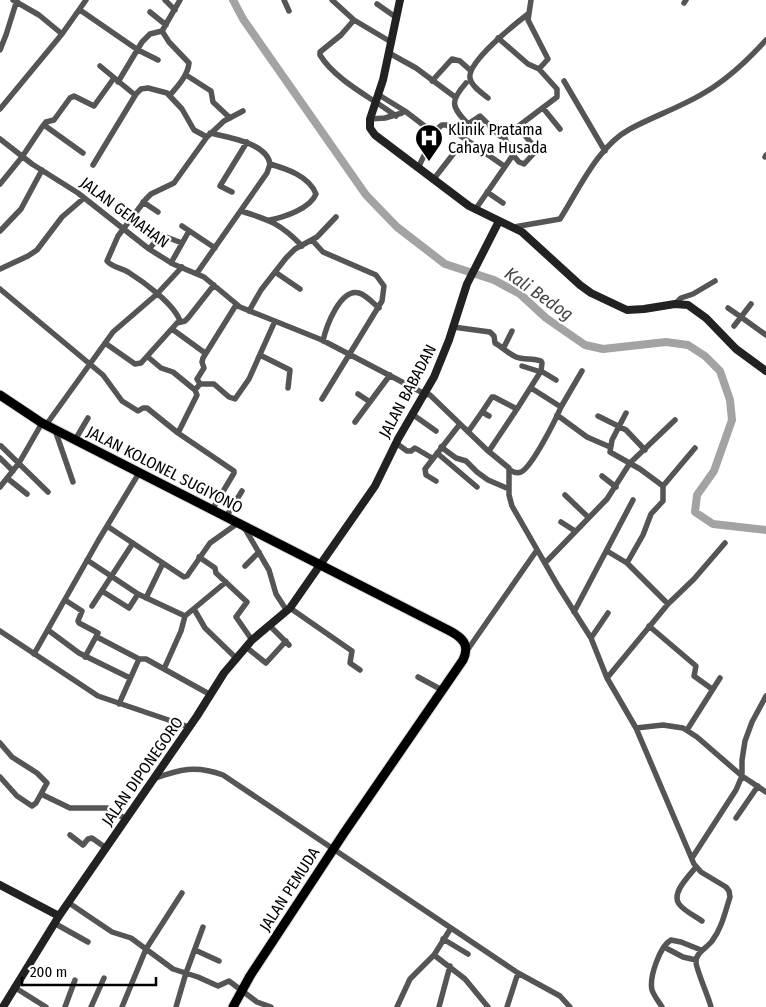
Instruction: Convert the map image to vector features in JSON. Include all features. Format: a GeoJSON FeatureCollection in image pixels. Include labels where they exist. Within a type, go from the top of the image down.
{"type":"FeatureCollection","features":[{"type":"Feature","properties":{"kind":"main road"},"geometry":{"type":"LineString","coordinates":[[401,2],[377,99],[370,119],[370,128],[375,135],[475,210],[514,227],[535,243],[580,285],[607,302],[623,308],[636,310],[684,304],[697,310],[736,349],[766,371]]}},
{"type":"Feature","properties":{"kind":"main road","name":"JALAN BABADAN"},"geometry":{"type":"LineString","coordinates":[[320,564],[375,486],[396,442],[425,394],[438,368],[466,284],[499,220]]}},
{"type":"Feature","properties":{"kind":"main road","name":"JALAN KOLONEL SUGIYONO"},"geometry":{"type":"LineString","coordinates":[[0,395],[44,424],[456,634],[464,642]]}},
{"type":"Feature","properties":{"kind":"main road","name":"JALAN DIPONEGORO"},"geometry":{"type":"LineString","coordinates":[[3,1007],[68,903],[236,658],[252,640],[289,609],[320,564]]}},
{"type":"Feature","properties":{"kind":"main road"},"geometry":{"type":"LineString","coordinates":[[464,642],[466,652]]}},
{"type":"Feature","properties":{"kind":"main road","name":"JALAN PEMUDA"},"geometry":{"type":"LineString","coordinates":[[233,1007],[334,849],[461,663],[466,652]]}},
{"type":"Feature","properties":{"kind":"main road"},"geometry":{"type":"LineString","coordinates":[[0,886],[57,920]]}},
{"type":"Feature","properties":{"kind":"street"},"geometry":{"type":"LineString","coordinates":[[0,109],[62,34],[86,0]]}},
{"type":"Feature","properties":{"kind":"street"},"geometry":{"type":"LineString","coordinates":[[165,0],[175,10]]}},
{"type":"Feature","properties":{"kind":"street"},"geometry":{"type":"LineString","coordinates":[[0,184],[22,157],[46,122],[56,118],[72,96],[94,106],[150,34],[162,31],[180,0]]}},
{"type":"Feature","properties":{"kind":"street"},"geometry":{"type":"LineString","coordinates":[[332,0],[354,20],[391,42]]}},
{"type":"Feature","properties":{"kind":"street"},"geometry":{"type":"LineString","coordinates":[[531,0],[528,20],[548,59],[539,69]]}},
{"type":"Feature","properties":{"kind":"street"},"geometry":{"type":"LineString","coordinates":[[0,50],[15,1],[39,15],[62,34]]}},
{"type":"Feature","properties":{"kind":"street"},"geometry":{"type":"LineString","coordinates":[[287,1],[288,11]]}},
{"type":"Feature","properties":{"kind":"street"},"geometry":{"type":"LineString","coordinates":[[377,4],[397,18]]}},
{"type":"Feature","properties":{"kind":"street"},"geometry":{"type":"LineString","coordinates":[[80,10],[138,50],[158,60]]}},
{"type":"Feature","properties":{"kind":"street"},"geometry":{"type":"LineString","coordinates":[[150,12],[166,25]]}},
{"type":"Feature","properties":{"kind":"street"},"geometry":{"type":"LineString","coordinates":[[488,98],[472,84],[469,75],[498,38],[528,14]]}},
{"type":"Feature","properties":{"kind":"street"},"geometry":{"type":"LineString","coordinates":[[354,20],[341,35],[320,52],[320,55],[332,70],[343,79],[399,114],[381,119],[370,119]]}},
{"type":"Feature","properties":{"kind":"street"},"geometry":{"type":"LineString","coordinates":[[162,31],[168,42],[189,62],[186,74],[170,95]]}},
{"type":"Feature","properties":{"kind":"street"},"geometry":{"type":"LineString","coordinates":[[498,38],[528,64],[539,69],[558,92],[557,97],[504,137]]}},
{"type":"Feature","properties":{"kind":"street"},"geometry":{"type":"LineString","coordinates":[[514,227],[560,219],[592,167],[605,151],[625,132],[703,94],[717,85],[747,61],[766,40]]}},
{"type":"Feature","properties":{"kind":"street"},"geometry":{"type":"LineString","coordinates":[[389,53],[416,68],[455,97]]}},
{"type":"Feature","properties":{"kind":"street"},"geometry":{"type":"LineString","coordinates":[[432,81],[452,59],[460,61],[471,71]]}},
{"type":"Feature","properties":{"kind":"street"},"geometry":{"type":"LineString","coordinates":[[100,66],[135,95]]}},
{"type":"Feature","properties":{"kind":"street"},"geometry":{"type":"LineString","coordinates":[[186,74],[211,92],[212,102],[230,118]]}},
{"type":"Feature","properties":{"kind":"street"},"geometry":{"type":"LineString","coordinates":[[564,81],[605,151]]}},
{"type":"Feature","properties":{"kind":"street"},"geometry":{"type":"LineString","coordinates":[[466,84],[455,97],[454,104],[457,113],[468,124]]}},
{"type":"Feature","properties":{"kind":"street"},"geometry":{"type":"LineString","coordinates":[[93,164],[135,95],[141,89],[150,88],[164,91],[170,95],[182,109],[194,130],[209,135],[247,142],[268,157],[270,164],[267,174],[197,273]]}},
{"type":"Feature","properties":{"kind":"street"},"geometry":{"type":"LineString","coordinates":[[377,99],[405,111],[435,134]]}},
{"type":"Feature","properties":{"kind":"street"},"geometry":{"type":"LineString","coordinates":[[543,108],[560,128]]}},
{"type":"Feature","properties":{"kind":"street"},"geometry":{"type":"LineString","coordinates":[[180,321],[176,312],[157,294],[126,270],[108,262],[118,236],[143,202],[151,194],[174,183],[209,135],[242,110]]}},
{"type":"Feature","properties":{"kind":"street"},"geometry":{"type":"LineString","coordinates":[[458,134],[478,116],[482,116],[498,134],[504,137],[513,155],[519,162],[524,164],[536,150],[518,127]]}},
{"type":"Feature","properties":{"kind":"street"},"geometry":{"type":"LineString","coordinates":[[44,125],[83,153]]}},
{"type":"Feature","properties":{"kind":"street"},"geometry":{"type":"LineString","coordinates":[[418,168],[439,127],[445,125],[504,166]]}},
{"type":"Feature","properties":{"kind":"street","name":"JALAN GEMAHAN"},"geometry":{"type":"LineString","coordinates":[[0,139],[22,157],[84,198],[149,249],[171,262],[197,273],[214,285],[236,305],[323,340],[430,395],[510,470]]}},
{"type":"Feature","properties":{"kind":"street"},"geometry":{"type":"LineString","coordinates":[[232,192],[220,186],[247,142]]}},
{"type":"Feature","properties":{"kind":"street"},"geometry":{"type":"LineString","coordinates":[[433,180],[454,153]]}},
{"type":"Feature","properties":{"kind":"street"},"geometry":{"type":"LineString","coordinates":[[475,210],[513,155]]}},
{"type":"Feature","properties":{"kind":"street"},"geometry":{"type":"LineString","coordinates":[[270,164],[300,176],[316,194],[313,200],[295,212],[270,220]]}},
{"type":"Feature","properties":{"kind":"street"},"geometry":{"type":"LineString","coordinates":[[0,231],[21,209],[42,170]]}},
{"type":"Feature","properties":{"kind":"street"},"geometry":{"type":"LineString","coordinates":[[487,192],[503,203]]}},
{"type":"Feature","properties":{"kind":"street"},"geometry":{"type":"LineString","coordinates":[[0,269],[37,250],[62,217],[84,198]]}},
{"type":"Feature","properties":{"kind":"street"},"geometry":{"type":"LineString","coordinates":[[143,202],[158,212]]}},
{"type":"Feature","properties":{"kind":"street"},"geometry":{"type":"LineString","coordinates":[[241,211],[270,220],[286,230],[302,246]]}},
{"type":"Feature","properties":{"kind":"street"},"geometry":{"type":"LineString","coordinates":[[248,311],[275,272],[295,249],[312,240],[336,217]]}},
{"type":"Feature","properties":{"kind":"street"},"geometry":{"type":"LineString","coordinates":[[182,226],[215,248]]}},
{"type":"Feature","properties":{"kind":"street"},"geometry":{"type":"LineString","coordinates":[[171,262],[189,231]]}},
{"type":"Feature","properties":{"kind":"street"},"geometry":{"type":"LineString","coordinates":[[149,249],[161,235],[182,243]]}},
{"type":"Feature","properties":{"kind":"street"},"geometry":{"type":"LineString","coordinates":[[295,249],[296,239]]}},
{"type":"Feature","properties":{"kind":"street"},"geometry":{"type":"LineString","coordinates":[[312,240],[323,252],[380,278],[384,286],[384,292],[378,308],[322,399]]}},
{"type":"Feature","properties":{"kind":"street"},"geometry":{"type":"LineString","coordinates":[[0,486],[19,463],[44,424],[113,332],[157,294],[182,267]]}},
{"type":"Feature","properties":{"kind":"street"},"geometry":{"type":"LineString","coordinates":[[275,272],[300,289]]}},
{"type":"Feature","properties":{"kind":"street"},"geometry":{"type":"LineString","coordinates":[[675,304],[681,298],[693,294],[715,281]]}},
{"type":"Feature","properties":{"kind":"street"},"geometry":{"type":"LineString","coordinates":[[105,343],[136,364],[140,363],[148,357],[180,321],[185,321],[190,316],[214,285]]}},
{"type":"Feature","properties":{"kind":"street"},"geometry":{"type":"LineString","coordinates":[[0,289],[103,375],[122,401],[138,412],[147,408],[178,433],[234,471],[212,510]]}},
{"type":"Feature","properties":{"kind":"street"},"geometry":{"type":"LineString","coordinates":[[323,340],[327,326],[338,306],[352,293],[360,293],[378,308]]}},
{"type":"Feature","properties":{"kind":"street"},"geometry":{"type":"LineString","coordinates":[[734,326],[751,304]]}},
{"type":"Feature","properties":{"kind":"street"},"geometry":{"type":"LineString","coordinates":[[200,384],[197,379],[204,368],[202,362],[205,353],[236,305]]}},
{"type":"Feature","properties":{"kind":"street"},"geometry":{"type":"LineString","coordinates":[[728,308],[766,335]]}},
{"type":"Feature","properties":{"kind":"street"},"geometry":{"type":"LineString","coordinates":[[194,390],[200,384],[214,384],[235,399],[246,385],[275,321]]}},
{"type":"Feature","properties":{"kind":"street"},"geometry":{"type":"LineString","coordinates":[[453,327],[490,332],[494,336],[494,343],[504,347],[518,358],[541,361],[542,363],[541,372],[489,451]]}},
{"type":"Feature","properties":{"kind":"street"},"geometry":{"type":"LineString","coordinates":[[172,329],[205,353]]}},
{"type":"Feature","properties":{"kind":"street"},"geometry":{"type":"LineString","coordinates":[[504,347],[512,331]]}},
{"type":"Feature","properties":{"kind":"street"},"geometry":{"type":"LineString","coordinates":[[260,355],[290,370],[288,388]]}},
{"type":"Feature","properties":{"kind":"street"},"geometry":{"type":"LineString","coordinates":[[148,357],[161,368],[173,372],[194,390],[197,395],[178,433]]}},
{"type":"Feature","properties":{"kind":"street"},"geometry":{"type":"LineString","coordinates":[[522,366],[541,372],[556,380]]}},
{"type":"Feature","properties":{"kind":"street"},"geometry":{"type":"LineString","coordinates":[[582,370],[533,459],[522,472],[518,473],[510,470],[509,489],[512,506],[558,586],[591,638],[607,678],[636,728],[696,866],[707,876],[726,887],[730,894],[718,931],[696,960],[697,968],[712,1007]]}},
{"type":"Feature","properties":{"kind":"street"},"geometry":{"type":"LineString","coordinates":[[355,422],[390,375]]}},
{"type":"Feature","properties":{"kind":"street"},"geometry":{"type":"LineString","coordinates":[[531,388],[561,407]]}},
{"type":"Feature","properties":{"kind":"street"},"geometry":{"type":"LineString","coordinates":[[358,394],[370,402]]}},
{"type":"Feature","properties":{"kind":"street"},"geometry":{"type":"LineString","coordinates":[[468,432],[492,397],[517,409]]}},
{"type":"Feature","properties":{"kind":"street"},"geometry":{"type":"LineString","coordinates":[[482,412],[490,416]]}},
{"type":"Feature","properties":{"kind":"street"},"geometry":{"type":"LineString","coordinates":[[626,413],[618,426],[610,447],[611,454],[630,463],[663,486]]}},
{"type":"Feature","properties":{"kind":"street"},"geometry":{"type":"LineString","coordinates":[[412,414],[436,431]]}},
{"type":"Feature","properties":{"kind":"street"},"geometry":{"type":"LineString","coordinates":[[558,415],[587,437],[610,447]]}},
{"type":"Feature","properties":{"kind":"street"},"geometry":{"type":"LineString","coordinates":[[598,416],[626,430],[645,450]]}},
{"type":"Feature","properties":{"kind":"street"},"geometry":{"type":"LineString","coordinates":[[75,440],[88,418]]}},
{"type":"Feature","properties":{"kind":"street"},"geometry":{"type":"LineString","coordinates":[[545,562],[607,499],[630,463],[675,420]]}},
{"type":"Feature","properties":{"kind":"street"},"geometry":{"type":"LineString","coordinates":[[436,482],[426,475],[426,466],[460,424]]}},
{"type":"Feature","properties":{"kind":"street"},"geometry":{"type":"LineString","coordinates":[[56,430],[73,482]]}},
{"type":"Feature","properties":{"kind":"street"},"geometry":{"type":"LineString","coordinates":[[396,442],[407,451],[415,448],[432,458]]}},
{"type":"Feature","properties":{"kind":"street"},"geometry":{"type":"LineString","coordinates":[[1,446],[48,492]]}},
{"type":"Feature","properties":{"kind":"street"},"geometry":{"type":"LineString","coordinates":[[441,447],[456,458],[466,462],[488,480],[509,489]]}},
{"type":"Feature","properties":{"kind":"street"},"geometry":{"type":"LineString","coordinates":[[627,562],[643,535],[651,514],[663,501],[663,486],[695,448]]}},
{"type":"Feature","properties":{"kind":"street"},"geometry":{"type":"LineString","coordinates":[[437,453],[477,487]]}},
{"type":"Feature","properties":{"kind":"street"},"geometry":{"type":"LineString","coordinates":[[0,458],[13,471]]}},
{"type":"Feature","properties":{"kind":"street"},"geometry":{"type":"LineString","coordinates":[[34,654],[139,472]]}},
{"type":"Feature","properties":{"kind":"street"},"geometry":{"type":"LineString","coordinates":[[602,476],[616,487]]}},
{"type":"Feature","properties":{"kind":"street"},"geometry":{"type":"LineString","coordinates":[[7,478],[27,494]]}},
{"type":"Feature","properties":{"kind":"street"},"geometry":{"type":"LineString","coordinates":[[226,516],[242,491]]}},
{"type":"Feature","properties":{"kind":"street"},"geometry":{"type":"LineString","coordinates":[[565,495],[588,517]]}},
{"type":"Feature","properties":{"kind":"street"},"geometry":{"type":"LineString","coordinates":[[574,612],[632,500]]}},
{"type":"Feature","properties":{"kind":"street"},"geometry":{"type":"LineString","coordinates":[[561,522],[575,531]]}},
{"type":"Feature","properties":{"kind":"street"},"geometry":{"type":"LineString","coordinates":[[107,526],[186,577],[199,556],[214,540],[241,524],[270,574],[276,594],[289,609],[352,651],[350,663],[360,670]]}},
{"type":"Feature","properties":{"kind":"street"},"geometry":{"type":"LineString","coordinates":[[607,678],[668,604],[694,579],[726,542]]}},
{"type":"Feature","properties":{"kind":"street"},"geometry":{"type":"LineString","coordinates":[[92,606],[133,543]]}},
{"type":"Feature","properties":{"kind":"street"},"geometry":{"type":"LineString","coordinates":[[466,652],[537,550]]}},
{"type":"Feature","properties":{"kind":"street"},"geometry":{"type":"LineString","coordinates":[[607,551],[627,562],[668,604]]}},
{"type":"Feature","properties":{"kind":"street"},"geometry":{"type":"LineString","coordinates":[[245,566],[258,552]]}},
{"type":"Feature","properties":{"kind":"street"},"geometry":{"type":"LineString","coordinates":[[199,556],[215,568],[216,573],[247,602],[236,617],[252,640]]}},
{"type":"Feature","properties":{"kind":"street"},"geometry":{"type":"LineString","coordinates":[[87,560],[138,594],[185,616]]}},
{"type":"Feature","properties":{"kind":"street"},"geometry":{"type":"LineString","coordinates":[[146,598],[163,563]]}},
{"type":"Feature","properties":{"kind":"street"},"geometry":{"type":"LineString","coordinates":[[164,669],[181,631],[185,616],[226,582]]}},
{"type":"Feature","properties":{"kind":"street"},"geometry":{"type":"LineString","coordinates":[[102,592],[129,608],[138,594]]}},
{"type":"Feature","properties":{"kind":"street"},"geometry":{"type":"LineString","coordinates":[[65,600],[82,611],[78,622],[98,632],[85,657]]}},
{"type":"Feature","properties":{"kind":"street"},"geometry":{"type":"LineString","coordinates":[[194,609],[205,628],[236,658]]}},
{"type":"Feature","properties":{"kind":"street"},"geometry":{"type":"LineString","coordinates":[[591,638],[608,613]]}},
{"type":"Feature","properties":{"kind":"street"},"geometry":{"type":"LineString","coordinates":[[246,647],[266,663],[288,643],[270,626]]}},
{"type":"Feature","properties":{"kind":"street"},"geometry":{"type":"LineString","coordinates":[[650,626],[696,666],[694,676],[712,689]]}},
{"type":"Feature","properties":{"kind":"street"},"geometry":{"type":"LineString","coordinates":[[48,630],[85,657],[130,678]]}},
{"type":"Feature","properties":{"kind":"street"},"geometry":{"type":"LineString","coordinates":[[0,631],[88,690],[119,704],[188,727]]}},
{"type":"Feature","properties":{"kind":"street"},"geometry":{"type":"LineString","coordinates":[[97,637],[139,658],[144,658],[211,695]]}},
{"type":"Feature","properties":{"kind":"street"},"geometry":{"type":"LineString","coordinates":[[464,642],[476,638]]}},
{"type":"Feature","properties":{"kind":"street"},"geometry":{"type":"LineString","coordinates":[[119,704],[139,658]]}},
{"type":"Feature","properties":{"kind":"street"},"geometry":{"type":"LineString","coordinates":[[418,678],[442,690]]}},
{"type":"Feature","properties":{"kind":"street"},"geometry":{"type":"LineString","coordinates":[[688,730],[720,678]]}},
{"type":"Feature","properties":{"kind":"street"},"geometry":{"type":"LineString","coordinates":[[692,858],[736,790],[742,776],[742,760],[752,722],[766,696]]}},
{"type":"Feature","properties":{"kind":"street"},"geometry":{"type":"LineString","coordinates":[[636,728],[666,725],[688,730],[742,776],[766,792]]}},
{"type":"Feature","properties":{"kind":"street"},"geometry":{"type":"LineString","coordinates":[[0,743],[12,757],[47,781],[47,785],[35,805],[31,806],[10,789],[0,777]]}},
{"type":"Feature","properties":{"kind":"street"},"geometry":{"type":"LineString","coordinates":[[153,779],[189,769],[210,770],[223,775],[518,972],[560,996],[570,1007]]}},
{"type":"Feature","properties":{"kind":"street"},"geometry":{"type":"LineString","coordinates":[[736,818],[758,786]]}},
{"type":"Feature","properties":{"kind":"street"},"geometry":{"type":"LineString","coordinates":[[41,794],[70,808],[107,808],[126,819]]}},
{"type":"Feature","properties":{"kind":"street"},"geometry":{"type":"LineString","coordinates":[[70,835],[83,845],[89,838],[106,848]]}},
{"type":"Feature","properties":{"kind":"street"},"geometry":{"type":"LineString","coordinates":[[696,866],[678,892],[678,901],[680,905],[702,921]]}},
{"type":"Feature","properties":{"kind":"street"},"geometry":{"type":"LineString","coordinates":[[122,1007],[146,950],[182,893]]}},
{"type":"Feature","properties":{"kind":"street"},"geometry":{"type":"LineString","coordinates":[[68,903],[109,931],[131,938],[173,969],[186,972],[218,986],[229,981],[241,992],[259,1003],[271,1007]]}},
{"type":"Feature","properties":{"kind":"street"},"geometry":{"type":"LineString","coordinates":[[57,920],[88,942]]}},
{"type":"Feature","properties":{"kind":"street"},"geometry":{"type":"LineString","coordinates":[[176,1007],[186,972],[203,927]]}},
{"type":"Feature","properties":{"kind":"street"},"geometry":{"type":"LineString","coordinates":[[397,1007],[410,979],[434,955],[451,928]]}},
{"type":"Feature","properties":{"kind":"street"},"geometry":{"type":"LineString","coordinates":[[443,939],[468,954]]}},
{"type":"Feature","properties":{"kind":"street"},"geometry":{"type":"LineString","coordinates":[[662,1007],[652,986],[656,965],[664,947],[671,940],[702,950]]}},
{"type":"Feature","properties":{"kind":"street"},"geometry":{"type":"LineString","coordinates":[[664,947],[678,955],[696,960]]}},
{"type":"Feature","properties":{"kind":"street"},"geometry":{"type":"LineString","coordinates":[[195,950],[219,961]]}},
{"type":"Feature","properties":{"kind":"street"},"geometry":{"type":"LineString","coordinates":[[434,955],[473,986],[488,1007]]}},
{"type":"Feature","properties":{"kind":"street"},"geometry":{"type":"LineString","coordinates":[[439,1007],[450,966]]}},
{"type":"Feature","properties":{"kind":"street"},"geometry":{"type":"LineString","coordinates":[[507,1007],[518,972]]}},
{"type":"Feature","properties":{"kind":"street"},"geometry":{"type":"LineString","coordinates":[[91,1007],[104,978]]}},
{"type":"Feature","properties":{"kind":"street"},"geometry":{"type":"LineString","coordinates":[[65,1007],[75,980]]}},
{"type":"Feature","properties":{"kind":"street"},"geometry":{"type":"LineString","coordinates":[[14,987],[46,1007]]}},
{"type":"Feature","properties":{"kind":"waterway","name":"Kali Bedog"},"geometry":{"type":"LineString","coordinates":[[233,0],[243,19],[366,195],[397,227],[445,264],[494,280],[520,294],[546,318],[585,345],[603,349],[666,342],[688,345],[705,356],[720,371],[730,400],[732,420],[714,471],[697,495],[695,512],[713,524],[766,530]]}},
{"type":"Feature","properties":{"kind":"place","name":"Klinik Pratama Cahaya Husada"},"geometry":{"type":"Point","coordinates":[429,162]}}]}
